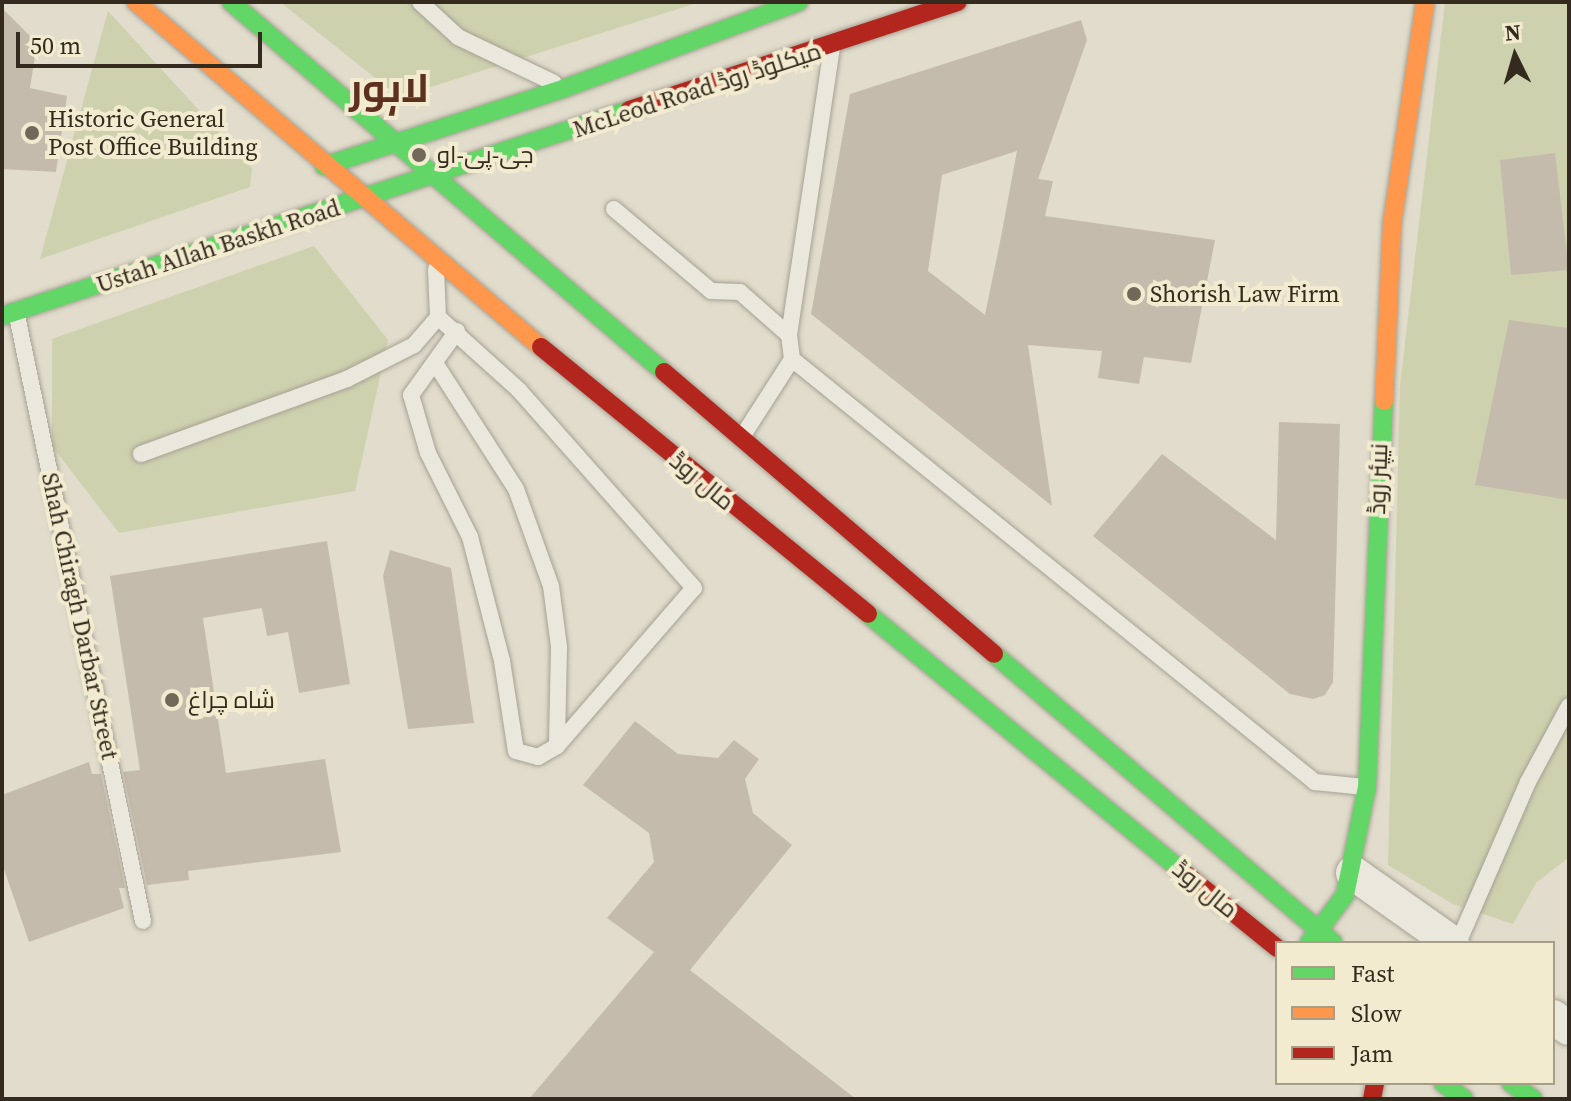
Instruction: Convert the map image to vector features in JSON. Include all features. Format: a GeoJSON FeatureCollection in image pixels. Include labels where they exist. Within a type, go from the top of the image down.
{"type":"FeatureCollection","features":[{"type":"Feature","properties":{"kind":"main road","name":"مال روڈ"},"geometry":{"type":"LineString","coordinates":[[136,2],[436,260],[1275,946]]}},
{"type":"Feature","properties":{"kind":"main road","name":"مال روڈ"},"geometry":{"type":"LineString","coordinates":[[231,2],[330,83],[394,143],[742,437],[1320,939]]}},
{"type":"Feature","properties":{"kind":"main road","name":"McLeod Road میکلوڈ روڈ"},"geometry":{"type":"LineString","coordinates":[[324,166],[565,88],[799,2]]}},
{"type":"Feature","properties":{"kind":"main road","name":"McLeod Road میکلوڈ روڈ"},"geometry":{"type":"LineString","coordinates":[[435,177],[958,2]]}},
{"type":"Feature","properties":{"kind":"main road","name":"نیپئر روڈ"},"geometry":{"type":"LineString","coordinates":[[1320,939],[1353,873],[1367,787],[1392,224],[1425,2]]}},
{"type":"Feature","properties":{"kind":"main road","name":"Ustah Allah Baskh Road"},"geometry":{"type":"LineString","coordinates":[[9,314],[435,177]]}},
{"type":"Feature","properties":{"kind":"main road"},"geometry":{"type":"LineString","coordinates":[[1446,1085],[1464,1099]]}},
{"type":"Feature","properties":{"kind":"main road"},"geometry":{"type":"LineString","coordinates":[[1514,1085],[1533,1099]]}},
{"type":"Feature","properties":{"kind":"street"},"geometry":{"type":"LineString","coordinates":[[1353,873],[1452,941]]}},
{"type":"Feature","properties":{"kind":"lane"},"geometry":{"type":"LineString","coordinates":[[420,2],[458,37],[565,88]]}},
{"type":"Feature","properties":{"kind":"lane"},"geometry":{"type":"LineString","coordinates":[[742,437],[792,359],[789,335],[832,46]]}},
{"type":"Feature","properties":{"kind":"lane"},"geometry":{"type":"LineString","coordinates":[[614,209],[711,291],[740,292],[789,335]]}},
{"type":"Feature","properties":{"kind":"lane"},"geometry":{"type":"LineString","coordinates":[[141,454],[347,379],[414,345],[438,317],[436,260]]}},
{"type":"Feature","properties":{"kind":"lane","name":"Shah Chiragh Darbar Street"},"geometry":{"type":"LineString","coordinates":[[9,314],[143,921]]}},
{"type":"Feature","properties":{"kind":"lane"},"geometry":{"type":"LineString","coordinates":[[438,317],[457,331],[519,390],[694,588],[557,746],[538,757],[516,751],[502,661],[470,537],[428,453],[411,395],[437,366],[457,331]]}},
{"type":"Feature","properties":{"kind":"lane"},"geometry":{"type":"LineString","coordinates":[[792,359],[1315,782],[1367,787]]}},
{"type":"Feature","properties":{"kind":"lane"},"geometry":{"type":"LineString","coordinates":[[437,366],[516,489],[551,586],[559,647],[557,746]]}},
{"type":"Feature","properties":{"kind":"lane"},"geometry":{"type":"LineString","coordinates":[[1456,941],[1528,782],[1569,706]]}},
{"type":"Feature","properties":{"kind":"green space"},"geometry":{"type":"Polygon","coordinates":[[[280,2],[700,2],[399,97],[280,2]]]}},
{"type":"Feature","properties":{"kind":"green space"},"geometry":{"type":"Polygon","coordinates":[[[1445,2],[1569,2],[1569,857],[1536,883],[1513,924],[1453,904],[1388,865],[1400,386],[1445,2]]]}},
{"type":"Feature","properties":{"kind":"green space"},"geometry":{"type":"Polygon","coordinates":[[[108,11],[252,168],[250,187],[40,259],[108,11]]]}},
{"type":"Feature","properties":{"kind":"green space"},"geometry":{"type":"Polygon","coordinates":[[[314,246],[388,340],[355,491],[119,533],[52,446],[52,339],[314,246]]]}},
{"type":"Feature","properties":{"kind":"building","name":"Historic General Post Office Building"},"geometry":{"type":"Polygon","coordinates":[[[2,8],[37,43],[30,88],[67,96],[56,172],[2,169],[2,8]]]}},
{"type":"Feature","properties":{"kind":"building"},"geometry":{"type":"Polygon","coordinates":[[[1081,20],[1087,40],[1038,179],[1053,181],[1045,216],[1215,240],[1191,363],[1144,357],[1139,384],[1098,378],[1102,351],[1028,345],[1052,506],[811,314],[850,94],[1081,20]],[[1017,151],[942,175],[928,271],[985,315],[1017,151]]]}},
{"type":"Feature","properties":{"kind":"building"},"geometry":{"type":"Polygon","coordinates":[[[1555,153],[1569,270],[1511,275],[1500,160],[1555,153]]]}},
{"type":"Feature","properties":{"kind":"building"},"geometry":{"type":"Polygon","coordinates":[[[1509,320],[1569,328],[1569,500],[1475,485],[1509,320]]]}},
{"type":"Feature","properties":{"kind":"building"},"geometry":{"type":"Polygon","coordinates":[[[1279,422],[1340,424],[1333,682],[1325,695],[1313,699],[1290,694],[1093,536],[1162,454],[1276,540],[1279,422]]]}},
{"type":"Feature","properties":{"kind":"building"},"geometry":{"type":"Polygon","coordinates":[[[327,541],[350,684],[299,693],[288,632],[267,636],[262,608],[203,618],[226,773],[325,759],[341,852],[188,871],[189,880],[147,885],[123,772],[140,770],[110,576],[327,541]]]}},
{"type":"Feature","properties":{"kind":"building"},"geometry":{"type":"Polygon","coordinates":[[[390,550],[451,568],[474,723],[408,729],[383,576],[390,550]]]}},
{"type":"Feature","properties":{"kind":"building"},"geometry":{"type":"Polygon","coordinates":[[[635,721],[678,754],[718,758],[734,740],[759,759],[745,779],[753,813],[792,845],[690,970],[856,1099],[529,1099],[654,952],[607,918],[654,862],[649,833],[583,785],[635,721]]]}},
{"type":"Feature","properties":{"kind":"building"},"geometry":{"type":"Polygon","coordinates":[[[89,762],[92,774],[101,774],[125,888],[119,888],[124,908],[29,942],[2,863],[2,795],[89,762]]]}},
{"type":"Feature","properties":{"kind":"traffic: fast"},"geometry":{"type":"LineString","coordinates":[[231,2],[664,372]]}},
{"type":"Feature","properties":{"kind":"traffic: fast"},"geometry":{"type":"LineString","coordinates":[[324,166],[565,88],[799,2]]}},
{"type":"Feature","properties":{"kind":"traffic: fast"},"geometry":{"type":"LineString","coordinates":[[2,316],[629,110]]}},
{"type":"Feature","properties":{"kind":"traffic: fast"},"geometry":{"type":"LineString","coordinates":[[1310,941],[1345,895],[1367,787],[1384,401]]}},
{"type":"Feature","properties":{"kind":"traffic: fast"},"geometry":{"type":"LineString","coordinates":[[868,614],[1187,875]]}},
{"type":"Feature","properties":{"kind":"traffic: fast"},"geometry":{"type":"LineString","coordinates":[[994,654],[1331,941]]}},
{"type":"Feature","properties":{"kind":"traffic: fast"},"geometry":{"type":"LineString","coordinates":[[1446,1085],[1464,1099]]}},
{"type":"Feature","properties":{"kind":"traffic: fast"},"geometry":{"type":"LineString","coordinates":[[1514,1085],[1533,1099]]}},
{"type":"Feature","properties":{"kind":"traffic: slow"},"geometry":{"type":"LineString","coordinates":[[136,2],[541,347]]}},
{"type":"Feature","properties":{"kind":"traffic: slow"},"geometry":{"type":"LineString","coordinates":[[1384,401],[1392,224],[1425,2]]}},
{"type":"Feature","properties":{"kind":"traffic: jam"},"geometry":{"type":"LineString","coordinates":[[629,110],[958,2]]}},
{"type":"Feature","properties":{"kind":"traffic: jam"},"geometry":{"type":"LineString","coordinates":[[541,347],[868,614]]}},
{"type":"Feature","properties":{"kind":"traffic: jam"},"geometry":{"type":"LineString","coordinates":[[664,372],[994,654]]}},
{"type":"Feature","properties":{"kind":"traffic: jam"},"geometry":{"type":"LineString","coordinates":[[1187,875],[1275,946]]}},
{"type":"Feature","properties":{"kind":"traffic: jam"},"geometry":{"type":"LineString","coordinates":[[1372,1099],[1375,1085]]}},
{"type":"Feature","properties":{"kind":"place","name":"Historic General Post Office Building"},"geometry":{"type":"Point","coordinates":[32,133]}},
{"type":"Feature","properties":{"kind":"place","name":"جی-پی-او"},"geometry":{"type":"Point","coordinates":[419,155]}},
{"type":"Feature","properties":{"kind":"place","name":"Shorish Law Firm"},"geometry":{"type":"Point","coordinates":[1134,294]}},
{"type":"Feature","properties":{"kind":"place","name":"شاہ چراغ"},"geometry":{"type":"Point","coordinates":[172,700]}},
{"type":"Feature","properties":{"kind":"district","name":"لاہور"},"geometry":{"type":"Point","coordinates":[389,88]}}]}
